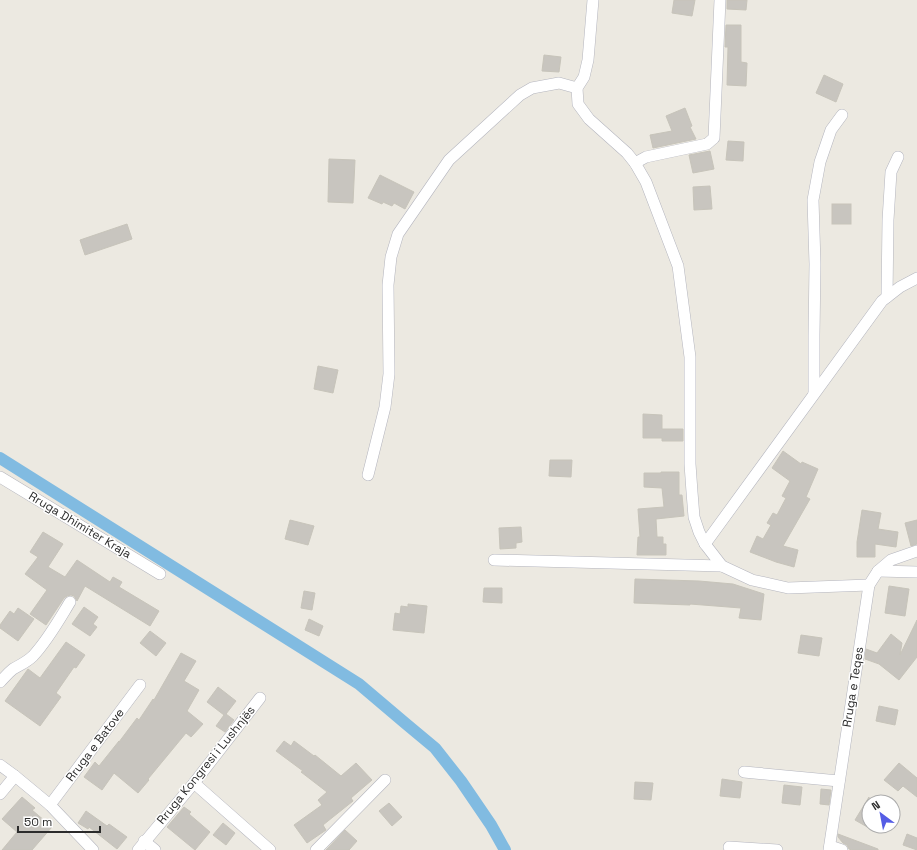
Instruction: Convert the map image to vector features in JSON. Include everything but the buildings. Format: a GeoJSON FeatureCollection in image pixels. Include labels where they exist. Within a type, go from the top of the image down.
{"type":"FeatureCollection","features":[{"type":"Feature","properties":{"kind":"street"},"geometry":{"type":"LineString","coordinates":[[593,0],[588,60],[584,77],[577,88],[578,104],[589,119],[627,153],[635,163],[646,182],[678,266],[690,356],[690,464],[694,517],[705,544],[722,566]]}},
{"type":"Feature","properties":{"kind":"street"},"geometry":{"type":"LineString","coordinates":[[635,163],[646,157],[707,144],[714,138],[720,0]]}},
{"type":"Feature","properties":{"kind":"street"},"geometry":{"type":"LineString","coordinates":[[368,475],[385,406],[389,374],[388,285],[391,257],[398,234],[448,160],[520,95],[532,88],[560,84],[577,88]]}},
{"type":"Feature","properties":{"kind":"street"},"geometry":{"type":"LineString","coordinates":[[814,393],[816,264],[813,200],[820,162],[831,130],[842,115]]}},
{"type":"Feature","properties":{"kind":"street"},"geometry":{"type":"LineString","coordinates":[[887,297],[890,172],[898,157]]}},
{"type":"Feature","properties":{"kind":"street"},"geometry":{"type":"LineString","coordinates":[[705,544],[882,301],[900,287],[917,278]]}},
{"type":"Feature","properties":{"kind":"street","name":"Rruga Dhimiter Kraja"},"geometry":{"type":"LineString","coordinates":[[0,477],[160,574]]}},
{"type":"Feature","properties":{"kind":"street","name":"Rruga e Teqes"},"geometry":{"type":"LineString","coordinates":[[829,848],[869,585],[878,571],[891,560],[917,551]]}},
{"type":"Feature","properties":{"kind":"street"},"geometry":{"type":"LineString","coordinates":[[494,560],[722,566],[752,580],[788,588],[869,585]]}},
{"type":"Feature","properties":{"kind":"street"},"geometry":{"type":"LineString","coordinates":[[878,571],[917,572]]}},
{"type":"Feature","properties":{"kind":"street"},"geometry":{"type":"LineString","coordinates":[[0,682],[12,670],[33,656],[47,638],[70,602]]}},
{"type":"Feature","properties":{"kind":"street","name":"Rruga e Batove"},"geometry":{"type":"LineString","coordinates":[[50,805],[140,685]]}},
{"type":"Feature","properties":{"kind":"street","name":"Rruga Kongresi i Lushnjës"},"geometry":{"type":"LineString","coordinates":[[141,846],[194,783],[260,698]]}},
{"type":"Feature","properties":{"kind":"street"},"geometry":{"type":"LineString","coordinates":[[0,765],[50,805],[93,850]]}},
{"type":"Feature","properties":{"kind":"street"},"geometry":{"type":"LineString","coordinates":[[744,772],[839,781]]}},
{"type":"Feature","properties":{"kind":"street"},"geometry":{"type":"LineString","coordinates":[[0,794],[15,776]]}},
{"type":"Feature","properties":{"kind":"street"},"geometry":{"type":"LineString","coordinates":[[316,850],[385,780]]}},
{"type":"Feature","properties":{"kind":"street"},"geometry":{"type":"LineString","coordinates":[[194,783],[270,850]]}},
{"type":"Feature","properties":{"kind":"street"},"geometry":{"type":"LineString","coordinates":[[141,846],[155,850]]}},
{"type":"Feature","properties":{"kind":"street"},"geometry":{"type":"LineString","coordinates":[[728,847],[777,850]]}},
{"type":"Feature","properties":{"kind":"street"},"geometry":{"type":"LineString","coordinates":[[829,848],[842,850]]}},
{"type":"Feature","properties":{"kind":"waterway"},"geometry":{"type":"LineString","coordinates":[[0,458],[359,684],[435,748],[461,781],[491,825],[505,850]]}}]}
